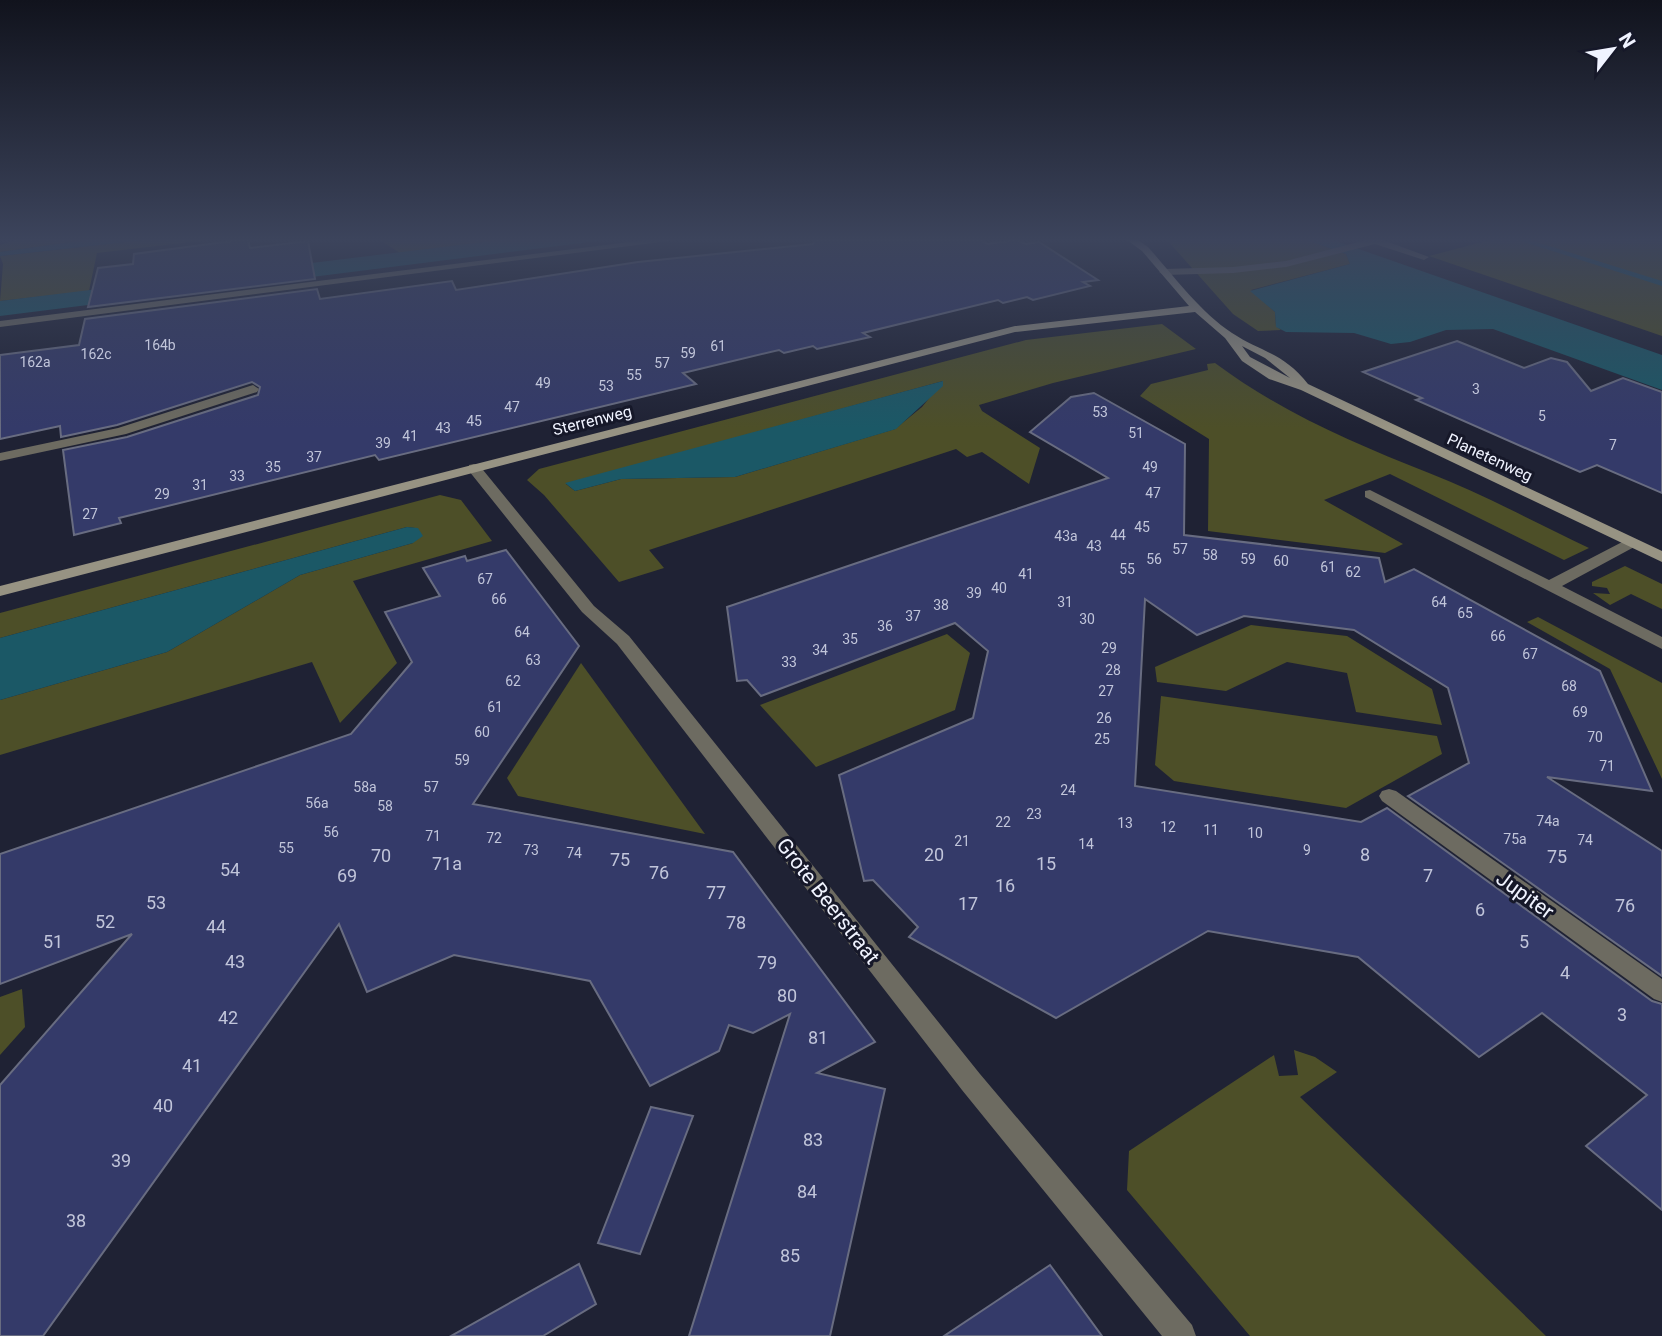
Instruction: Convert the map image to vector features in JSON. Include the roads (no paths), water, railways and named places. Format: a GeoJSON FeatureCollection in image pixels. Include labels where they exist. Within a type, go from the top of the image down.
{"type":"FeatureCollection","features":[{"type":"Feature","properties":{"kind":"street"},"geometry":{"type":"LineString","coordinates":[[0,324],[173,302]]}},
{"type":"Feature","properties":{"kind":"street","name":"Planetenweg"},"geometry":{"type":"LineString","coordinates":[[1192,302],[1229,336],[1251,362],[1273,376],[1305,387],[1662,557]]}},
{"type":"Feature","properties":{"kind":"street","name":"Sterrenweg"},"geometry":{"type":"LineString","coordinates":[[0,591],[1015,329],[1197,308]]}},
{"type":"Feature","properties":{"kind":"street"},"geometry":{"type":"LineString","coordinates":[[0,457],[121,431],[253,388]]}},
{"type":"Feature","properties":{"kind":"street","name":"Grote Beerstraat"},"geometry":{"type":"LineString","coordinates":[[474,468],[588,608],[623,640],[987,1102],[1181,1336]]}},
{"type":"Feature","properties":{"kind":"street"},"geometry":{"type":"LineString","coordinates":[[1370,494],[1662,645]]}},
{"type":"Feature","properties":{"kind":"street"},"geometry":{"type":"LineString","coordinates":[[1550,586],[1632,543]]}},
{"type":"Feature","properties":{"kind":"street","name":"Jupiter"},"geometry":{"type":"LineString","coordinates":[[1389,796],[1662,992]]}}]}
